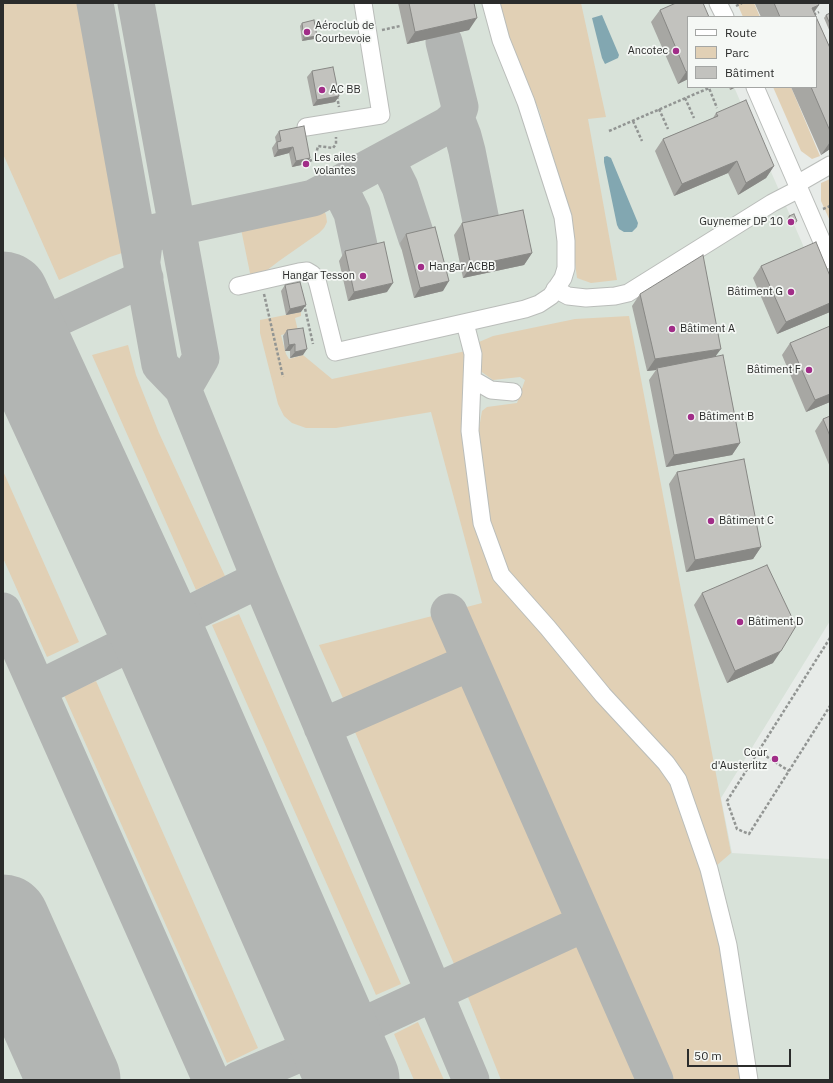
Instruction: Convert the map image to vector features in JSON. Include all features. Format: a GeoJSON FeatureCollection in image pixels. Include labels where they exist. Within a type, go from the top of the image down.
{"type":"FeatureCollection","features":[{"type":"Feature","properties":{"kind":"street"},"geometry":{"type":"LineString","coordinates":[[306,127],[381,115],[363,3]]}},
{"type":"Feature","properties":{"kind":"street"},"geometry":{"type":"LineString","coordinates":[[238,286],[299,272],[307,271],[312,274],[316,278],[318,284],[334,352],[532,307],[550,296],[563,278],[566,268],[566,241],[563,217],[526,102],[502,40],[491,3]]}},
{"type":"Feature","properties":{"kind":"street"},"geometry":{"type":"LineString","coordinates":[[718,3],[730,12]]}},
{"type":"Feature","properties":{"kind":"street"},"geometry":{"type":"LineString","coordinates":[[755,88],[830,260]]}},
{"type":"Feature","properties":{"kind":"street"},"geometry":{"type":"LineString","coordinates":[[556,289],[568,296],[586,298],[615,296],[628,293],[772,204],[830,165]]}},
{"type":"Feature","properties":{"kind":"street"},"geometry":{"type":"LineString","coordinates":[[465,322],[473,354],[470,431],[482,523],[501,575],[548,628],[603,695],[666,763],[678,780],[709,869],[728,945],[749,1080]]}},
{"type":"Feature","properties":{"kind":"street"},"geometry":{"type":"LineString","coordinates":[[472,379],[491,390],[513,392]]}},
{"type":"Feature","properties":{"kind":"path"},"geometry":{"type":"LineString","coordinates":[[730,12],[742,3]]}},
{"type":"Feature","properties":{"kind":"path"},"geometry":{"type":"LineString","coordinates":[[811,16],[819,12]]}},
{"type":"Feature","properties":{"kind":"path"},"geometry":{"type":"LineString","coordinates":[[609,131],[709,88],[717,108]]}},
{"type":"Feature","properties":{"kind":"path"},"geometry":{"type":"LineString","coordinates":[[685,98],[694,118]]}},
{"type":"Feature","properties":{"kind":"path"},"geometry":{"type":"LineString","coordinates":[[659,109],[668,129]]}},
{"type":"Feature","properties":{"kind":"path"},"geometry":{"type":"LineString","coordinates":[[633,121],[642,141]]}},
{"type":"Feature","properties":{"kind":"path"},"geometry":{"type":"LineString","coordinates":[[309,161],[315,159],[318,146],[333,148],[336,144],[335,122]]}},
{"type":"Feature","properties":{"kind":"path"},"geometry":{"type":"LineString","coordinates":[[260,280],[282,377]]}},
{"type":"Feature","properties":{"kind":"path"},"geometry":{"type":"LineString","coordinates":[[830,638],[727,801],[737,829],[749,834],[830,706]]}},
{"type":"Feature","properties":{"kind":"path"},"geometry":{"type":"LineString","coordinates":[[758,752],[789,771]]}},
{"type":"Feature","properties":{"kind":"shaded area"},"geometry":{"type":"Polygon","coordinates":[[[3,3],[698,3],[689,16],[687,16],[687,88],[734,88],[830,307],[830,621],[721,798],[732,853],[830,859],[830,1080],[3,1080],[3,3]]]}},
{"type":"Feature","properties":{"kind":"green space"},"geometry":{"type":"Polygon","coordinates":[[[3,3],[87,3],[131,250],[110,257],[59,280],[3,154],[3,3]]]}},
{"type":"Feature","properties":{"kind":"green space"},"geometry":{"type":"Polygon","coordinates":[[[498,3],[581,3],[606,117],[588,119],[617,280],[591,283],[577,278],[567,202],[539,110],[524,83],[498,3]]]}},
{"type":"Feature","properties":{"kind":"green space"},"geometry":{"type":"Polygon","coordinates":[[[737,3],[754,3],[760,16],[743,16],[737,3]]]}},
{"type":"Feature","properties":{"kind":"green space"},"geometry":{"type":"Polygon","coordinates":[[[773,88],[791,88],[820,156],[812,159],[801,151],[773,88]]]}},
{"type":"Feature","properties":{"kind":"green space"},"geometry":{"type":"Polygon","coordinates":[[[830,179],[830,221],[821,201],[821,183],[830,179]]]}},
{"type":"Feature","properties":{"kind":"green space"},"geometry":{"type":"Polygon","coordinates":[[[321,203],[327,222],[324,228],[266,271],[251,278],[240,224],[321,203]]]}},
{"type":"Feature","properties":{"kind":"green space"},"geometry":{"type":"Polygon","coordinates":[[[301,312],[301,316],[295,318],[298,331],[281,335],[286,354],[289,359],[303,355],[332,379],[466,351],[483,540],[668,775],[717,915],[745,1080],[666,1080],[459,609],[482,603],[431,412],[336,428],[306,428],[292,423],[284,416],[278,404],[260,333],[260,320],[301,312]]]}},
{"type":"Feature","properties":{"kind":"green space"},"geometry":{"type":"Polygon","coordinates":[[[629,316],[731,853],[716,866],[682,774],[673,758],[612,694],[503,565],[482,493],[477,440],[482,411],[487,407],[517,403],[525,380],[520,377],[493,380],[479,370],[479,342],[493,336],[575,319],[629,316]]]}},
{"type":"Feature","properties":{"kind":"green space"},"geometry":{"type":"Polygon","coordinates":[[[128,345],[136,375],[159,433],[225,576],[196,590],[92,355],[128,345]]]}},
{"type":"Feature","properties":{"kind":"green space"},"geometry":{"type":"Polygon","coordinates":[[[3,471],[79,642],[47,657],[3,558],[3,471]]]}},
{"type":"Feature","properties":{"kind":"green space"},"geometry":{"type":"Polygon","coordinates":[[[239,614],[401,984],[376,995],[212,625],[239,614]]]}},
{"type":"Feature","properties":{"kind":"green space"},"geometry":{"type":"Polygon","coordinates":[[[440,614],[459,658],[347,707],[319,645],[440,614]]]}},
{"type":"Feature","properties":{"kind":"green space"},"geometry":{"type":"Polygon","coordinates":[[[468,672],[573,918],[457,971],[352,725],[353,720],[468,672]]]}},
{"type":"Feature","properties":{"kind":"green space"},"geometry":{"type":"Polygon","coordinates":[[[96,681],[258,1048],[227,1063],[64,695],[96,681]]]}},
{"type":"Feature","properties":{"kind":"green space"},"geometry":{"type":"Polygon","coordinates":[[[582,938],[646,1080],[501,1080],[464,987],[514,963],[582,938]]]}},
{"type":"Feature","properties":{"kind":"green space"},"geometry":{"type":"Polygon","coordinates":[[[418,1022],[444,1080],[414,1080],[394,1034],[418,1022]]]}},
{"type":"Feature","properties":{"kind":"water"},"geometry":{"type":"Polygon","coordinates":[[[602,15],[619,55],[618,58],[605,64],[602,58],[592,18],[602,15]]]}},
{"type":"Feature","properties":{"kind":"water"},"geometry":{"type":"Polygon","coordinates":[[[607,156],[611,158],[638,223],[637,227],[632,232],[624,232],[619,229],[617,225],[604,162],[604,157],[607,156]]]}},
{"type":"Feature","properties":{"kind":"building"},"geometry":{"type":"Polygon","coordinates":[[[409,3],[474,3],[477,18],[415,32],[409,3]]]}},
{"type":"Feature","properties":{"kind":"building"},"geometry":{"type":"Polygon","coordinates":[[[676,3],[703,3],[709,16],[687,16],[686,72],[660,10],[676,3]]]}},
{"type":"Feature","properties":{"kind":"building"},"geometry":{"type":"Polygon","coordinates":[[[774,3],[818,3],[819,5],[812,8],[816,16],[780,16],[774,3]]]}},
{"type":"Feature","properties":{"kind":"building"},"geometry":{"type":"Polygon","coordinates":[[[830,13],[830,24],[826,15],[830,13]]]}},
{"type":"Feature","properties":{"kind":"building"},"geometry":{"type":"Polygon","coordinates":[[[817,19],[830,48],[830,131],[811,88],[817,88],[817,19]]]}},
{"type":"Feature","properties":{"kind":"building","name":"Aéroclub de Courbevoie"},"geometry":{"type":"Polygon","coordinates":[[[314,20],[317,36],[304,38],[302,23],[314,20]]]}},
{"type":"Feature","properties":{"kind":"building"},"geometry":{"type":"Polygon","coordinates":[[[333,67],[339,96],[317,100],[312,71],[333,67]]]}},
{"type":"Feature","properties":{"kind":"building"},"geometry":{"type":"Polygon","coordinates":[[[746,100],[774,166],[746,183],[737,161],[682,184],[663,139],[718,116],[716,113],[746,100]]]}},
{"type":"Feature","properties":{"kind":"building"},"geometry":{"type":"Polygon","coordinates":[[[304,126],[310,158],[296,161],[293,147],[278,150],[277,142],[281,141],[279,131],[304,126]]]}},
{"type":"Feature","properties":{"kind":"building"},"geometry":{"type":"Polygon","coordinates":[[[523,210],[532,253],[471,266],[462,223],[523,210]]]}},
{"type":"Feature","properties":{"kind":"building"},"geometry":{"type":"Polygon","coordinates":[[[794,214],[797,221],[792,223],[789,216],[794,214]]]}},
{"type":"Feature","properties":{"kind":"building","name":"Hangar ACBB"},"geometry":{"type":"Polygon","coordinates":[[[435,227],[449,281],[420,288],[406,234],[435,227]]]}},
{"type":"Feature","properties":{"kind":"building","name":"Hangar Tesson"},"geometry":{"type":"Polygon","coordinates":[[[384,242],[393,283],[354,292],[345,251],[384,242]]]}},
{"type":"Feature","properties":{"kind":"building","name":"Bâtiment G"},"geometry":{"type":"Polygon","coordinates":[[[816,242],[830,276],[830,303],[786,322],[761,266],[816,242]]]}},
{"type":"Feature","properties":{"kind":"building","name":"Bâtiment A"},"geometry":{"type":"Polygon","coordinates":[[[703,255],[721,349],[655,359],[640,294],[703,255]]]}},
{"type":"Feature","properties":{"kind":"building"},"geometry":{"type":"Polygon","coordinates":[[[300,282],[306,305],[290,309],[285,285],[300,282]]]}},
{"type":"Feature","properties":{"kind":"building","name":"Bâtiment F"},"geometry":{"type":"Polygon","coordinates":[[[830,326],[830,394],[815,400],[790,343],[830,326]]]}},
{"type":"Feature","properties":{"kind":"building"},"geometry":{"type":"Polygon","coordinates":[[[303,328],[307,349],[295,352],[295,344],[289,345],[287,330],[303,328]]]}},
{"type":"Feature","properties":{"kind":"building","name":"Bâtiment B"},"geometry":{"type":"Polygon","coordinates":[[[723,355],[740,443],[674,455],[657,368],[723,355]]]}},
{"type":"Feature","properties":{"kind":"building"},"geometry":{"type":"Polygon","coordinates":[[[830,416],[830,436],[823,419],[830,416]]]}},
{"type":"Feature","properties":{"kind":"building","name":"Bâtiment C"},"geometry":{"type":"Polygon","coordinates":[[[744,459],[761,547],[695,560],[677,472],[744,459]]]}},
{"type":"Feature","properties":{"kind":"building","name":"Bâtiment D"},"geometry":{"type":"Polygon","coordinates":[[[767,565],[796,626],[781,651],[735,671],[702,593],[767,565]]]}},
{"type":"Feature","properties":{"kind":"taxiway"},"geometry":{"type":"LineString","coordinates":[[95,3],[160,365],[183,389],[260,579],[471,1080]]}},
{"type":"Feature","properties":{"kind":"taxiway"},"geometry":{"type":"LineString","coordinates":[[136,3],[201,358],[183,389]]}},
{"type":"Feature","properties":{"kind":"taxiway"},"geometry":{"type":"LineString","coordinates":[[142,260],[144,243],[149,236],[156,232],[313,198],[448,125],[456,118],[460,107],[444,42]]}},
{"type":"Feature","properties":{"kind":"taxiway"},"geometry":{"type":"LineString","coordinates":[[456,118],[467,151],[482,226]]}},
{"type":"Feature","properties":{"kind":"taxiway"},"geometry":{"type":"LineString","coordinates":[[386,159],[400,187],[417,239]]}},
{"type":"Feature","properties":{"kind":"taxiway"},"geometry":{"type":"LineString","coordinates":[[338,185],[352,213],[361,255]]}},
{"type":"Feature","properties":{"kind":"taxiway"},"geometry":{"type":"LineString","coordinates":[[3,343],[145,278]]}},
{"type":"Feature","properties":{"kind":"taxiway"},"geometry":{"type":"LineString","coordinates":[[38,689],[260,579]]}},
{"type":"Feature","properties":{"kind":"taxiway"},"geometry":{"type":"LineString","coordinates":[[3,611],[211,1080]]}},
{"type":"Feature","properties":{"kind":"taxiway"},"geometry":{"type":"LineString","coordinates":[[449,612],[655,1080]]}},
{"type":"Feature","properties":{"kind":"taxiway"},"geometry":{"type":"LineString","coordinates":[[322,727],[471,662]]}},
{"type":"Feature","properties":{"kind":"taxiway"},"geometry":{"type":"LineString","coordinates":[[238,1080],[336,1038],[585,923]]}},
{"type":"Feature","properties":{"kind":"runway"},"geometry":{"type":"LineString","coordinates":[[3,298],[156,630],[353,1080]]}},
{"type":"Feature","properties":{"kind":"runway"},"geometry":{"type":"LineString","coordinates":[[3,921],[74,1080]]}},
{"type":"Feature","properties":{"kind":"place","name":"Aéroclub de Courbevoie"},"geometry":{"type":"Point","coordinates":[307,32]}},
{"type":"Feature","properties":{"kind":"place","name":"Ancotec"},"geometry":{"type":"Point","coordinates":[676,51]}},
{"type":"Feature","properties":{"kind":"place","name":"AC BB"},"geometry":{"type":"Point","coordinates":[322,90]}},
{"type":"Feature","properties":{"kind":"place","name":"Les ailes volantes"},"geometry":{"type":"Point","coordinates":[306,164]}},
{"type":"Feature","properties":{"kind":"place","name":"Guynemer DP 10"},"geometry":{"type":"Point","coordinates":[791,222]}},
{"type":"Feature","properties":{"kind":"place","name":"Hangar ACBB"},"geometry":{"type":"Point","coordinates":[421,267]}},
{"type":"Feature","properties":{"kind":"place","name":"Hangar Tesson"},"geometry":{"type":"Point","coordinates":[363,276]}},
{"type":"Feature","properties":{"kind":"place","name":"Bâtiment G"},"geometry":{"type":"Point","coordinates":[791,292]}},
{"type":"Feature","properties":{"kind":"place","name":"Bâtiment A"},"geometry":{"type":"Point","coordinates":[672,329]}},
{"type":"Feature","properties":{"kind":"place","name":"Bâtiment F"},"geometry":{"type":"Point","coordinates":[809,370]}},
{"type":"Feature","properties":{"kind":"place","name":"Bâtiment B"},"geometry":{"type":"Point","coordinates":[691,417]}},
{"type":"Feature","properties":{"kind":"place","name":"Bâtiment C"},"geometry":{"type":"Point","coordinates":[711,521]}},
{"type":"Feature","properties":{"kind":"place","name":"Bâtiment D"},"geometry":{"type":"Point","coordinates":[740,622]}},
{"type":"Feature","properties":{"kind":"place","name":"Cour d'Austerlitz"},"geometry":{"type":"Point","coordinates":[775,759]}}]}
